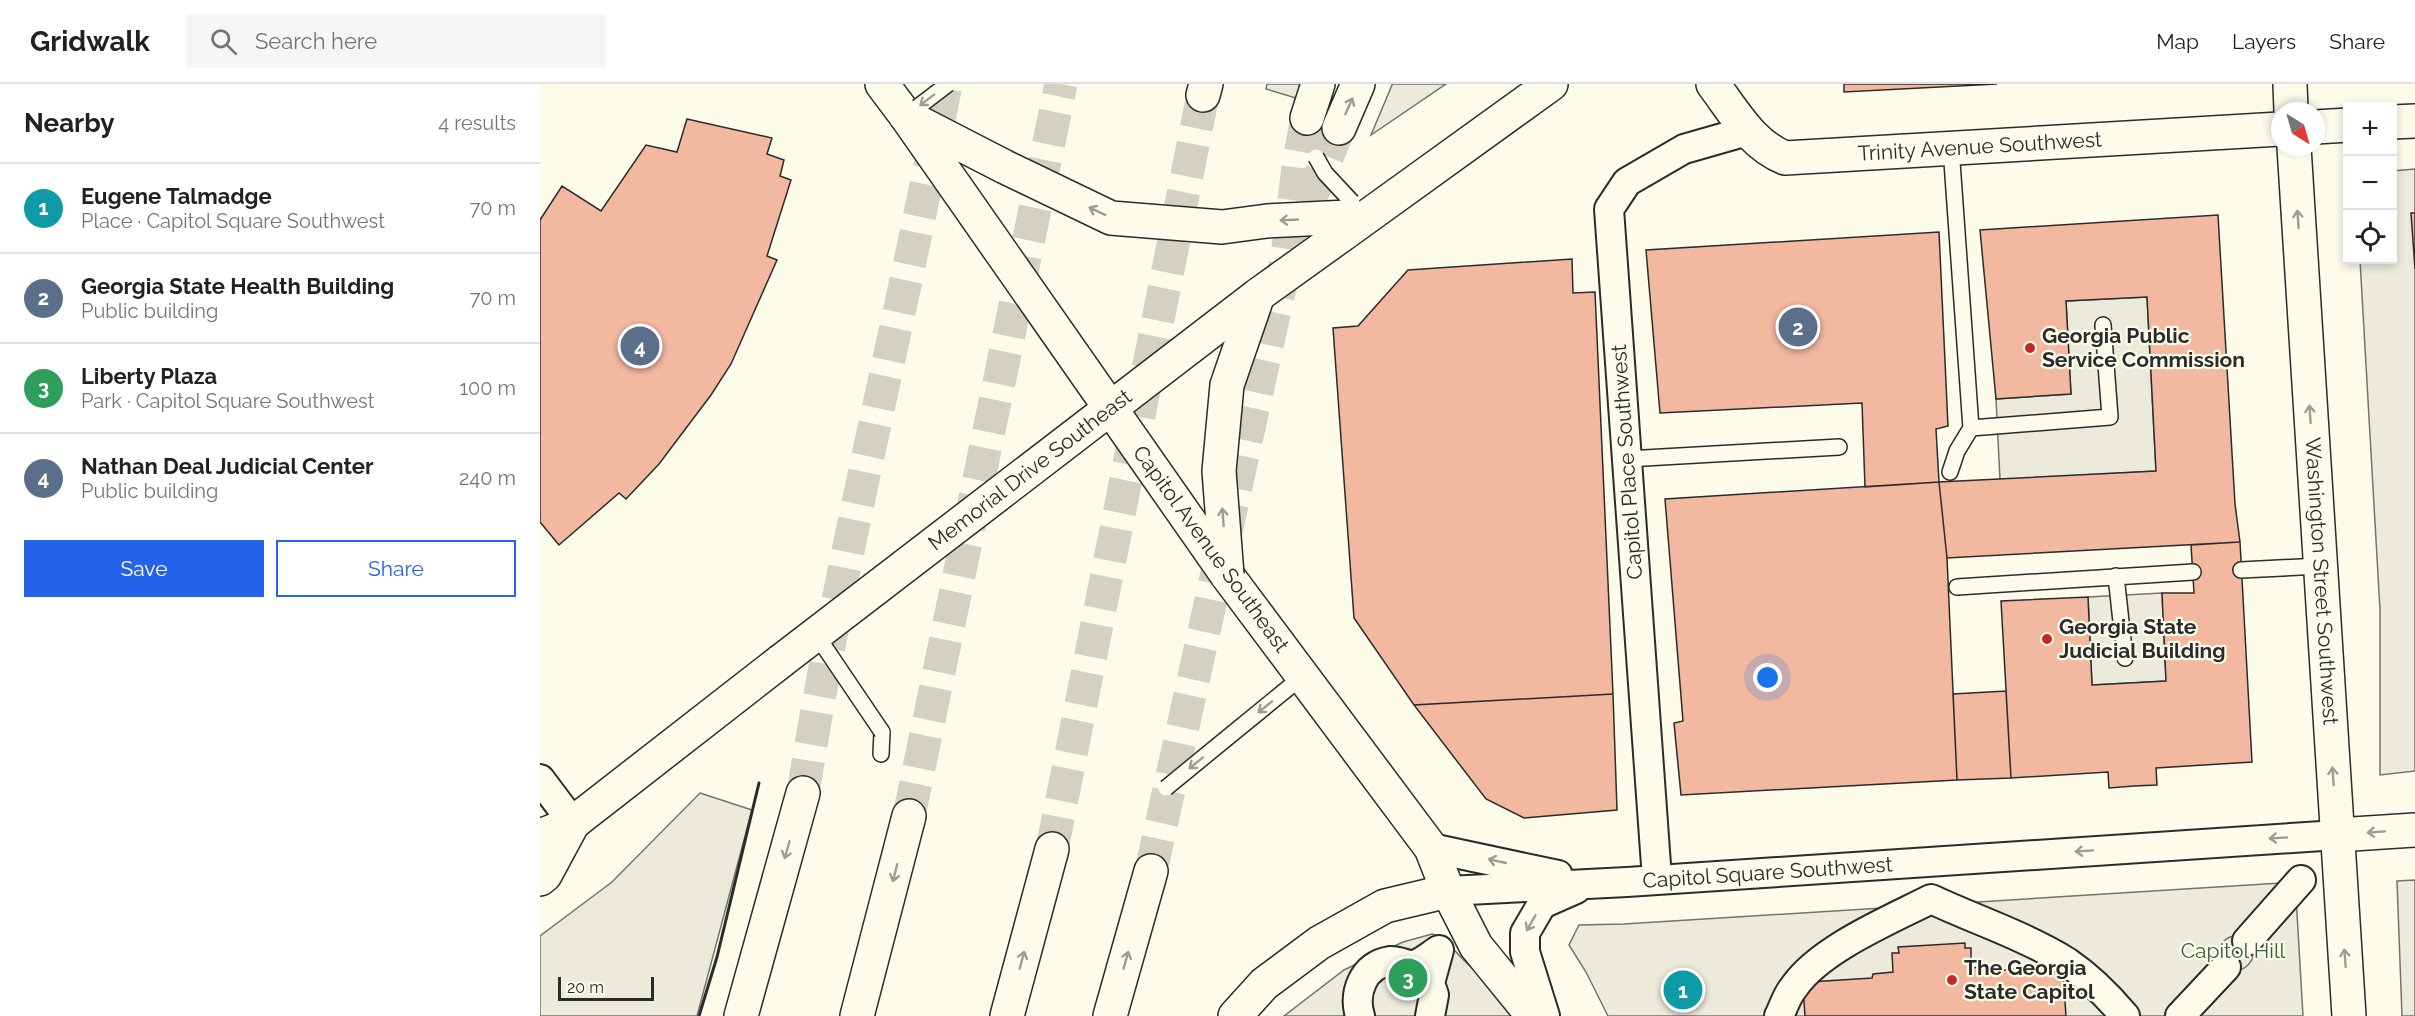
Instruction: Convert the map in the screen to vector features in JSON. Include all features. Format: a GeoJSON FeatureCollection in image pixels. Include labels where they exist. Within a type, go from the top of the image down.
{"type":"FeatureCollection","features":[{"type":"Feature","properties":{"kind":"main road","name":"Capitol Avenue Southeast"},"geometry":{"type":"LineString","coordinates":[[882,84],[1227,575],[1431,848],[1448,891],[1476,946],[1533,1016]]}},
{"type":"Feature","properties":{"kind":"main road"},"geometry":{"type":"LineString","coordinates":[[1308,118],[1318,84]]}},
{"type":"Feature","properties":{"kind":"main road"},"geometry":{"type":"LineString","coordinates":[[1339,128],[1358,84]]}},
{"type":"Feature","properties":{"kind":"main road","name":"Memorial Drive Southeast"},"geometry":{"type":"LineString","coordinates":[[540,836],[573,823],[815,633],[1258,295],[1353,217],[1493,127],[1551,84]]}},
{"type":"Feature","properties":{"kind":"main road","name":"Trinity Avenue Southwest"},"geometry":{"type":"LineString","coordinates":[[1713,84],[1747,131],[1770,152],[1785,158],[2271,130]]}},
{"type":"Feature","properties":{"kind":"main road"},"geometry":{"type":"LineString","coordinates":[[2290,84],[2291,102]]}},
{"type":"Feature","properties":{"kind":"main road"},"geometry":{"type":"LineString","coordinates":[[906,116],[1111,218],[1222,227],[1267,221],[1353,217]]}},
{"type":"Feature","properties":{"kind":"main road"},"geometry":{"type":"LineString","coordinates":[[2397,122],[2415,121]]}},
{"type":"Feature","properties":{"kind":"main road"},"geometry":{"type":"LineString","coordinates":[[2325,126],[2343,125]]}},
{"type":"Feature","properties":{"kind":"main road","name":"Washington Street Southwest"},"geometry":{"type":"LineString","coordinates":[[2295,156],[2349,1016]]}},
{"type":"Feature","properties":{"kind":"main road"},"geometry":{"type":"LineString","coordinates":[[1227,575],[1219,471],[1227,385],[1258,295]]}},
{"type":"Feature","properties":{"kind":"main road"},"geometry":{"type":"LineString","coordinates":[[741,1016],[803,793]]}},
{"type":"Feature","properties":{"kind":"main road"},"geometry":{"type":"LineString","coordinates":[[857,1016],[909,816]]}},
{"type":"Feature","properties":{"kind":"main road","name":"Memorial Drive Southeast"},"geometry":{"type":"LineString","coordinates":[[540,879],[545,876],[573,823]]}},
{"type":"Feature","properties":{"kind":"main road"},"geometry":{"type":"LineString","coordinates":[[2337,835],[2415,830]]}},
{"type":"Feature","properties":{"kind":"main road"},"geometry":{"type":"LineString","coordinates":[[1007,1016],[1052,849]]}},
{"type":"Feature","properties":{"kind":"main road"},"geometry":{"type":"LineString","coordinates":[[1110,1016],[1151,871]]}},
{"type":"Feature","properties":{"kind":"main road","name":"Capitol Square Southwest"},"geometry":{"type":"LineString","coordinates":[[1235,1016],[1264,984],[1319,943],[1384,906],[1448,891]]}},
{"type":"Feature","properties":{"kind":"street","name":"Capitol Place Southwest"},"geometry":{"type":"LineString","coordinates":[[1657,879],[1609,209],[1627,182],[1684,149],[1747,131]]}},
{"type":"Feature","properties":{"kind":"street"},"geometry":{"type":"LineString","coordinates":[[540,779],[573,823]]}},
{"type":"Feature","properties":{"kind":"street","name":"Capitol Square Southwest"},"geometry":{"type":"LineString","coordinates":[[1448,891],[2337,835]]}},
{"type":"Feature","properties":{"kind":"street"},"geometry":{"type":"LineString","coordinates":[[1431,848],[1596,883]]}},
{"type":"Feature","properties":{"kind":"street"},"geometry":{"type":"LineString","coordinates":[[2247,940],[2301,880]]}},
{"type":"Feature","properties":{"kind":"street"},"geometry":{"type":"LineString","coordinates":[[1545,1016],[1525,952],[1525,933],[1542,904],[1596,883]]}},
{"type":"Feature","properties":{"kind":"street"},"geometry":{"type":"LineString","coordinates":[[1779,1016],[1792,988],[1815,963],[1878,926],[1931,899],[2019,937],[2069,963],[2109,998],[2125,1016]]}},
{"type":"Feature","properties":{"kind":"street"},"geometry":{"type":"LineString","coordinates":[[1360,1016],[1357,993],[1368,972],[1390,961],[1413,965],[1439,950],[1430,983],[1437,1013]]}},
{"type":"Feature","properties":{"kind":"street"},"geometry":{"type":"LineString","coordinates":[[2180,1016],[2226,967]]}},
{"type":"Feature","properties":{"kind":"lane"},"geometry":{"type":"LineString","coordinates":[[906,116],[948,84]]}},
{"type":"Feature","properties":{"kind":"lane"},"geometry":{"type":"LineString","coordinates":[[1950,472],[1957,451],[1971,428],[1951,148]]}},
{"type":"Feature","properties":{"kind":"lane"},"geometry":{"type":"LineString","coordinates":[[1316,157],[1353,217]]}},
{"type":"Feature","properties":{"kind":"lane"},"geometry":{"type":"LineString","coordinates":[[1971,428],[2110,417],[2103,325]]}},
{"type":"Feature","properties":{"kind":"lane"},"geometry":{"type":"LineString","coordinates":[[1627,459],[1839,447]]}},
{"type":"Feature","properties":{"kind":"lane"},"geometry":{"type":"LineString","coordinates":[[2241,570],[2320,566]]}},
{"type":"Feature","properties":{"kind":"lane"},"geometry":{"type":"LineString","coordinates":[[1957,587],[2193,572]]}},
{"type":"Feature","properties":{"kind":"lane"},"geometry":{"type":"LineString","coordinates":[[2116,576],[2125,658]]}},
{"type":"Feature","properties":{"kind":"lane"},"geometry":{"type":"LineString","coordinates":[[815,633],[882,732],[881,754]]}},
{"type":"Feature","properties":{"kind":"lane"},"geometry":{"type":"LineString","coordinates":[[1166,788],[1303,676]]}},
{"type":"Feature","properties":{"kind":"green space"},"geometry":{"type":"Polygon","coordinates":[[[1267,84],[1301,84],[1296,98],[1266,89],[1267,84]]]}},
{"type":"Feature","properties":{"kind":"green space"},"geometry":{"type":"Polygon","coordinates":[[[1446,84],[1371,135],[1392,85],[1446,84]]]}},
{"type":"Feature","properties":{"kind":"green space"},"geometry":{"type":"Polygon","coordinates":[[[2415,169],[2415,771],[2380,775],[2380,610],[2360,264],[2397,264],[2397,171],[2415,169]]]}},
{"type":"Feature","properties":{"kind":"green space"},"geometry":{"type":"Polygon","coordinates":[[[700,793],[752,810],[697,1016],[540,1016],[540,936],[612,882],[700,793]]]}},
{"type":"Feature","properties":{"kind":"green space"},"geometry":{"type":"Polygon","coordinates":[[[2415,880],[2415,1016],[2402,1016],[2397,881],[2415,880]]]}},
{"type":"Feature","properties":{"kind":"green space","name":"Capitol Hill"},"geometry":{"type":"Polygon","coordinates":[[[2281,883],[2296,896],[2303,1016],[1608,1016],[1586,972],[1569,945],[1579,925],[2281,883]]]}},
{"type":"Feature","properties":{"kind":"green space"},"geometry":{"type":"Polygon","coordinates":[[[1432,934],[1445,938],[1454,951],[1483,978],[1511,1016],[1284,1016],[1344,970],[1403,942],[1432,934]]]}},
{"type":"Feature","properties":{"kind":"shaded area"},"geometry":{"type":"Polygon","coordinates":[[[2147,297],[2156,471],[2000,480],[1996,399],[2071,394],[2066,301],[2147,297]]]}},
{"type":"Feature","properties":{"kind":"shaded area"},"geometry":{"type":"Polygon","coordinates":[[[2162,593],[2166,681],[2092,685],[2088,597],[2162,593]]]}},
{"type":"Feature","properties":{"kind":"shaded area"},"geometry":{"type":"Polygon","coordinates":[[[2236,936],[2248,941],[2253,953],[2248,965],[2236,970],[2224,965],[2219,953],[2224,941],[2236,936]]]}},
{"type":"Feature","properties":{"kind":"building"},"geometry":{"type":"Polygon","coordinates":[[[1844,84],[1997,84],[1844,92],[1844,84]]]}},
{"type":"Feature","properties":{"kind":"building"},"geometry":{"type":"Polygon","coordinates":[[[687,119],[772,138],[767,154],[784,160],[780,176],[791,180],[767,256],[777,260],[731,364],[711,395],[659,464],[626,499],[619,493],[559,545],[540,522],[540,220],[562,186],[601,211],[646,145],[677,152],[687,119]]]}},
{"type":"Feature","properties":{"kind":"building"},"geometry":{"type":"Polygon","coordinates":[[[2411,213],[2415,213],[2415,269],[2411,213]]]}},
{"type":"Feature","properties":{"kind":"building","name":"Georgia Public Service Commission"},"geometry":{"type":"Polygon","coordinates":[[[2218,215],[2235,504],[2240,542],[1947,558],[1939,482],[2156,471],[2147,297],[2066,301],[2071,394],[1996,399],[1980,230],[2218,215]]]}},
{"type":"Feature","properties":{"kind":"building"},"geometry":{"type":"Polygon","coordinates":[[[1939,232],[1948,426],[1936,429],[1939,482],[1865,487],[1862,403],[1660,413],[1646,250],[1939,232]]]}},
{"type":"Feature","properties":{"kind":"building"},"geometry":{"type":"Polygon","coordinates":[[[1572,259],[1573,293],[1595,292],[1613,694],[1414,705],[1354,618],[1333,328],[1358,326],[1408,270],[1572,259]]]}},
{"type":"Feature","properties":{"kind":"building"},"geometry":{"type":"Polygon","coordinates":[[[1939,482],[1947,558],[1957,780],[1681,795],[1674,723],[1683,721],[1665,499],[1939,482]]]}},
{"type":"Feature","properties":{"kind":"building","name":"Georgia State Judicial Building"},"geometry":{"type":"Polygon","coordinates":[[[2240,542],[2252,762],[2156,768],[2157,785],[2109,788],[2108,772],[2011,778],[2001,601],[2088,597],[2092,685],[2166,681],[2162,593],[2194,593],[2191,545],[2240,542]]]}},
{"type":"Feature","properties":{"kind":"building"},"geometry":{"type":"Polygon","coordinates":[[[2006,691],[2011,778],[1957,780],[1953,694],[2006,691]]]}},
{"type":"Feature","properties":{"kind":"building"},"geometry":{"type":"Polygon","coordinates":[[[1613,694],[1617,810],[1524,818],[1486,799],[1414,705],[1613,694]]]}},
{"type":"Feature","properties":{"kind":"building","name":"The Georgia State Capitol"},"geometry":{"type":"Polygon","coordinates":[[[1965,943],[1965,948],[1971,948],[1971,968],[1994,966],[1994,971],[2057,966],[2063,972],[2066,1016],[1805,1016],[1803,987],[1809,982],[1872,978],[1873,974],[1893,972],[1892,953],[1899,953],[1898,947],[1965,943]]]}},
{"type":"Feature","properties":{"kind":"tunnel"},"geometry":{"type":"LineString","coordinates":[[803,793],[835,615],[946,84]]}},
{"type":"Feature","properties":{"kind":"tunnel"},"geometry":{"type":"LineString","coordinates":[[909,816],[1061,84]]}},
{"type":"Feature","properties":{"kind":"tunnel"},"geometry":{"type":"LineString","coordinates":[[1052,849],[1203,95]]}},
{"type":"Feature","properties":{"kind":"tunnel"},"geometry":{"type":"LineString","coordinates":[[1151,871],[1287,256],[1299,160],[1307,118]]}},
{"type":"Feature","properties":{"kind":"tunnel"},"geometry":{"type":"LineString","coordinates":[[1309,202],[1339,128]]}},
{"type":"Feature","properties":{"kind":"wall"},"geometry":{"type":"LineString","coordinates":[[699,1016],[717,957],[759,783]]}},
{"type":"Feature","properties":{"kind":"place","name":"Georgia State Health Building"},"geometry":{"type":"Point","coordinates":[1798,327]}},
{"type":"Feature","properties":{"kind":"place","name":"Nathan Deal Judicial Center"},"geometry":{"type":"Point","coordinates":[640,346]}},
{"type":"Feature","properties":{"kind":"place","name":"Georgia Public Service Commission"},"geometry":{"type":"Point","coordinates":[2030,348]}},
{"type":"Feature","properties":{"kind":"place","name":"Georgia State Judicial Building"},"geometry":{"type":"Point","coordinates":[2047,639]}},
{"type":"Feature","properties":{"kind":"place","name":"Liberty Plaza"},"geometry":{"type":"Point","coordinates":[1408,978]}},
{"type":"Feature","properties":{"kind":"place","name":"The Georgia State Capitol"},"geometry":{"type":"Point","coordinates":[1952,980]}},
{"type":"Feature","properties":{"kind":"place","name":"Eugene Talmadge"},"geometry":{"type":"Point","coordinates":[1683,990]}}]}
